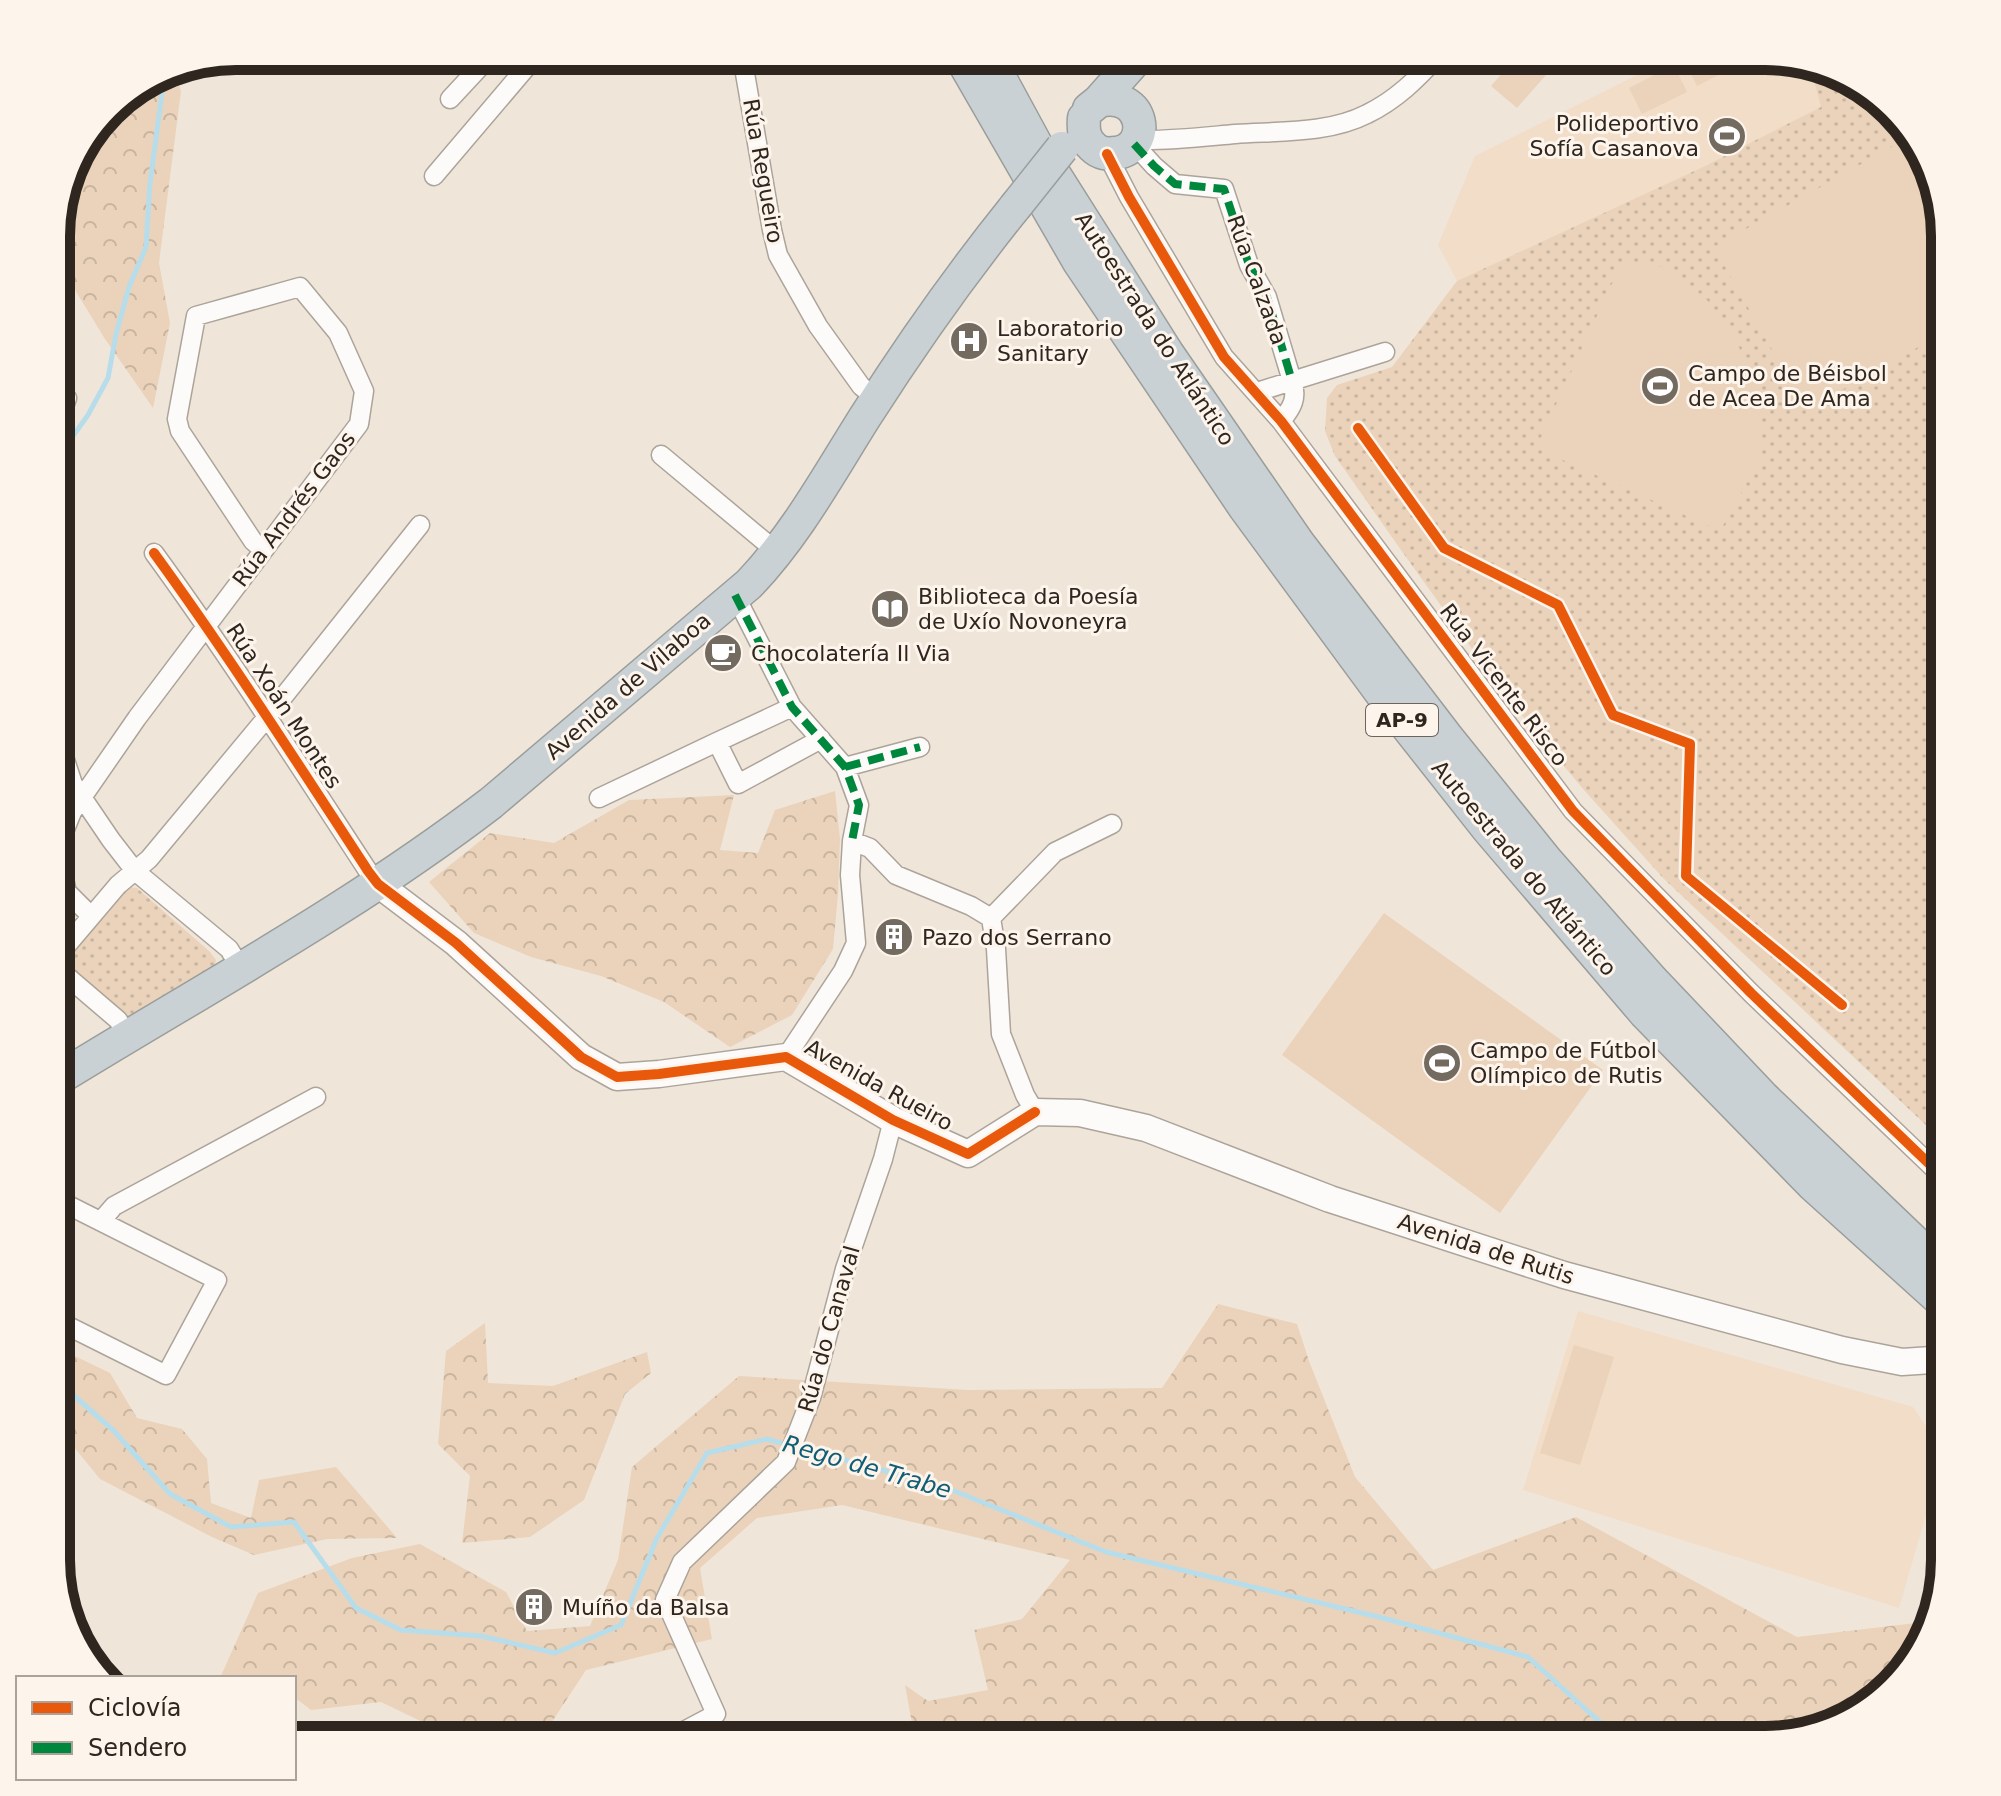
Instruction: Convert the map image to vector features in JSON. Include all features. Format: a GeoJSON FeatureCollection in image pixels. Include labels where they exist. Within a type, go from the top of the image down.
{"type":"FeatureCollection","features":[{"type":"Feature","properties":{"kind":"highway","name":"Autoestrada do Atlántico"},"geometry":{"type":"LineString","coordinates":[[968,70],[1079,262],[1245,508],[1387,701],[1478,817],[1645,1013],[1813,1185],[1931,1291]]}},
{"type":"Feature","properties":{"kind":"highway","name":"Autoestrada do Atlántico"},"geometry":{"type":"LineString","coordinates":[[996,70],[1039,150],[1168,354],[1299,544],[1446,736],[1546,860],[1652,980],[1764,1098],[1931,1258]]}},
{"type":"Feature","properties":{"kind":"highway","name":"Avenida de Vilaboa"},"geometry":{"type":"LineString","coordinates":[[70,1071],[242,970],[447,837],[749,584],[777,552],[938,310],[1015,207],[1114,113]]}},
{"type":"Feature","properties":{"kind":"street"},"geometry":{"type":"LineString","coordinates":[[450,99],[477,70]]}},
{"type":"Feature","properties":{"kind":"street"},"geometry":{"type":"LineString","coordinates":[[434,176],[524,70]]}},
{"type":"Feature","properties":{"kind":"street","name":"Rúa Regueiro"},"geometry":{"type":"LineString","coordinates":[[744,70],[778,255],[818,326],[861,386],[877,399]]}},
{"type":"Feature","properties":{"kind":"street"},"geometry":{"type":"LineString","coordinates":[[1114,113],[1174,140],[1321,128],[1366,115],[1410,86],[1425,70]]}},
{"type":"Feature","properties":{"kind":"street","name":"Rúa Vicente Risco"},"geometry":{"type":"LineString","coordinates":[[1114,113],[1129,197],[1224,357],[1281,421],[1573,811],[1751,993],[1931,1166]]}},
{"type":"Feature","properties":{"kind":"street","name":"Rúa Calzada"},"geometry":{"type":"LineString","coordinates":[[1114,113],[1154,166],[1175,184],[1224,189],[1249,265],[1267,297],[1292,381]]}},
{"type":"Feature","properties":{"kind":"street","name":"Rúa Andrés Gaos"},"geometry":{"type":"LineString","coordinates":[[70,817],[137,718],[359,424],[364,391],[338,333],[300,287],[196,316],[177,419],[180,431],[253,541],[263,550]]}},
{"type":"Feature","properties":{"kind":"street"},"geometry":{"type":"LineString","coordinates":[[1257,392],[1385,352]]}},
{"type":"Feature","properties":{"kind":"street"},"geometry":{"type":"LineString","coordinates":[[1281,421],[1293,408],[1295,391],[1292,381]]}},
{"type":"Feature","properties":{"kind":"street"},"geometry":{"type":"LineString","coordinates":[[661,455],[777,552]]}},
{"type":"Feature","properties":{"kind":"street"},"geometry":{"type":"LineString","coordinates":[[70,941],[118,885],[149,859],[420,525]]}},
{"type":"Feature","properties":{"kind":"street","name":"Rúa Xoán Montes"},"geometry":{"type":"LineString","coordinates":[[154,553],[268,716],[378,884]]}},
{"type":"Feature","properties":{"kind":"street"},"geometry":{"type":"LineString","coordinates":[[735,595],[792,707],[845,767],[859,805],[850,875],[856,943],[843,971],[786,1057]]}},
{"type":"Feature","properties":{"kind":"street"},"geometry":{"type":"LineString","coordinates":[[599,798],[792,707]]}},
{"type":"Feature","properties":{"kind":"street"},"geometry":{"type":"LineString","coordinates":[[717,742],[738,784],[821,739]]}},
{"type":"Feature","properties":{"kind":"street"},"geometry":{"type":"LineString","coordinates":[[845,767],[920,747]]}},
{"type":"Feature","properties":{"kind":"street"},"geometry":{"type":"LineString","coordinates":[[70,775],[82,798],[135,871],[229,949],[242,970]]}},
{"type":"Feature","properties":{"kind":"street"},"geometry":{"type":"LineString","coordinates":[[991,918],[1055,852],[1112,824]]}},
{"type":"Feature","properties":{"kind":"street"},"geometry":{"type":"LineString","coordinates":[[852,841],[870,848],[896,875],[971,906],[991,918],[1001,1034],[1035,1112]]}},
{"type":"Feature","properties":{"kind":"street","name":"Avenida Rueiro"},"geometry":{"type":"LineString","coordinates":[[378,884],[456,943],[581,1057],[617,1077],[786,1057],[893,1120],[968,1154],[1035,1112]]}},
{"type":"Feature","properties":{"kind":"street","name":"Rúa Andrés Gaos"},"geometry":{"type":"LineString","coordinates":[[70,895],[91,916]]}},
{"type":"Feature","properties":{"kind":"street"},"geometry":{"type":"LineString","coordinates":[[70,979],[118,1020],[128,1036]]}},
{"type":"Feature","properties":{"kind":"street"},"geometry":{"type":"LineString","coordinates":[[101,1221],[114,1206],[316,1097]]}},
{"type":"Feature","properties":{"kind":"street","name":"Avenida de Rutis"},"geometry":{"type":"LineString","coordinates":[[1035,1112],[1080,1113],[1146,1128],[1330,1199],[1564,1275],[1842,1350],[1902,1362],[1931,1360]]}},
{"type":"Feature","properties":{"kind":"street","name":"Rúa do Canaval"},"geometry":{"type":"LineString","coordinates":[[693,1726],[716,1714],[665,1600],[682,1562],[786,1462],[811,1398],[845,1269],[883,1159],[893,1120]]}},
{"type":"Feature","properties":{"kind":"street"},"geometry":{"type":"LineString","coordinates":[[70,1206],[217,1280],[166,1375],[70,1327]]}},
{"type":"Feature","properties":{"kind":"shaded area"},"geometry":{"type":"Polygon","coordinates":[[[1647,70],[1776,70],[1798,73],[1813,78],[1821,107],[1705,166],[1457,281],[1438,245],[1475,156],[1647,70]]]}},
{"type":"Feature","properties":{"kind":"shaded area"},"geometry":{"type":"Polygon","coordinates":[[[1578,1311],[1913,1407],[1931,1434],[1931,1498],[1899,1608],[1523,1490],[1578,1311]]]}},
{"type":"Feature","properties":{"kind":"green space"},"geometry":{"type":"Polygon","coordinates":[[[1505,70],[1550,70],[1517,108],[1491,86],[1505,70]]]}},
{"type":"Feature","properties":{"kind":"green space"},"geometry":{"type":"Polygon","coordinates":[[[1664,70],[1676,70],[1687,92],[1642,114],[1629,88],[1664,70]]]}},
{"type":"Feature","properties":{"kind":"green space"},"geometry":{"type":"Polygon","coordinates":[[[1689,70],[1728,70],[1697,86],[1689,70]]]}},
{"type":"Feature","properties":{"kind":"green space"},"geometry":{"type":"Polygon","coordinates":[[[1813,78],[1848,92],[1866,104],[1897,135],[1922,182],[1931,225],[1931,1130],[1663,878],[1584,790],[1508,699],[1335,456],[1325,431],[1327,398],[1337,385],[1392,367],[1457,281],[1705,166],[1821,107],[1813,78]]]}},
{"type":"Feature","properties":{"kind":"green space"},"geometry":{"type":"Polygon","coordinates":[[[177,81],[181,91],[159,263],[170,323],[153,408],[70,282],[70,225],[79,182],[98,144],[126,111],[162,87],[177,81]]]}},
{"type":"Feature","properties":{"kind":"green space"},"geometry":{"type":"Polygon","coordinates":[[[1901,141],[1914,162],[1928,203],[1931,225],[1931,340],[1806,410],[1714,247],[1901,141]]]}},
{"type":"Feature","properties":{"kind":"green space","name":"Campo de Béisbol de Acea De Ama"},"geometry":{"type":"Polygon","coordinates":[[[1648,261],[1675,273],[1706,299],[1730,330],[1749,367],[1760,406],[1761,457],[1720,531],[1536,448],[1621,264],[1648,261]]]}},
{"type":"Feature","properties":{"kind":"green space"},"geometry":{"type":"Polygon","coordinates":[[[835,791],[840,839],[833,949],[792,1015],[730,1047],[664,1002],[601,976],[531,957],[474,933],[429,882],[490,833],[554,843],[629,800],[734,795],[720,850],[758,853],[775,810],[835,791]]]}},
{"type":"Feature","properties":{"kind":"green space"},"geometry":{"type":"Polygon","coordinates":[[[128,887],[137,888],[216,960],[213,975],[130,1017],[123,1015],[70,971],[70,950],[128,887]]]}},
{"type":"Feature","properties":{"kind":"green space","name":"Campo de Fútbol Olímpico de Rutis"},"geometry":{"type":"Polygon","coordinates":[[[1384,913],[1603,1070],[1500,1213],[1282,1055],[1384,913]]]}},
{"type":"Feature","properties":{"kind":"green space"},"geometry":{"type":"Polygon","coordinates":[[[1218,1304],[1297,1324],[1355,1477],[1433,1570],[1576,1517],[1797,1637],[1919,1623],[1897,1661],[1866,1692],[1839,1709],[1787,1725],[912,1726],[905,1685],[928,1701],[988,1690],[974,1630],[1022,1619],[1070,1560],[842,1505],[757,1518],[700,1568],[712,1639],[586,1670],[549,1726],[431,1726],[381,1702],[311,1710],[296,1699],[296,1676],[221,1676],[258,1593],[352,1558],[420,1544],[506,1592],[527,1631],[590,1626],[618,1560],[632,1467],[739,1376],[968,1390],[1162,1388],[1218,1304]]]}},
{"type":"Feature","properties":{"kind":"green space"},"geometry":{"type":"Polygon","coordinates":[[[485,1323],[488,1383],[553,1386],[647,1352],[651,1373],[625,1394],[584,1500],[530,1537],[462,1543],[470,1476],[438,1444],[446,1351],[485,1323]]]}},
{"type":"Feature","properties":{"kind":"green space"},"geometry":{"type":"Polygon","coordinates":[[[1574,1345],[1614,1357],[1580,1465],[1540,1453],[1574,1345]]]}},
{"type":"Feature","properties":{"kind":"green space"},"geometry":{"type":"Polygon","coordinates":[[[70,1354],[110,1373],[137,1418],[182,1429],[207,1459],[211,1503],[251,1518],[259,1480],[336,1467],[397,1538],[327,1539],[254,1555],[212,1537],[100,1479],[70,1442],[70,1354]]]}},
{"type":"Feature","properties":{"kind":"waterway"},"geometry":{"type":"LineString","coordinates":[[70,440],[108,378],[129,287],[146,247],[150,183],[162,93],[160,88]]}},
{"type":"Feature","properties":{"kind":"waterway","name":"Rego de Trabe"},"geometry":{"type":"LineString","coordinates":[[70,1392],[113,1430],[170,1494],[231,1527],[294,1522],[356,1608],[401,1630],[481,1636],[555,1653],[621,1625],[657,1538],[707,1453],[767,1439],[788,1445]]}},
{"type":"Feature","properties":{"kind":"waterway","name":"Rego de Trabe"},"geometry":{"type":"LineString","coordinates":[[798,1447],[947,1488],[1106,1552],[1379,1617],[1528,1657],[1601,1723],[1610,1726]]}},
{"type":"Feature","properties":{"kind":"marked path"},"geometry":{"type":"LineString","coordinates":[[1134,144],[1175,184],[1224,189],[1249,265],[1267,297],[1292,381]]}},
{"type":"Feature","properties":{"kind":"marked path"},"geometry":{"type":"LineString","coordinates":[[735,595],[792,707],[845,767],[859,805],[852,841]]}},
{"type":"Feature","properties":{"kind":"marked path"},"geometry":{"type":"LineString","coordinates":[[845,767],[920,747]]}},
{"type":"Feature","properties":{"kind":"cycle path"},"geometry":{"type":"LineString","coordinates":[[1107,154],[1129,197],[1224,357],[1281,421],[1573,811],[1751,993],[1931,1166]]}},
{"type":"Feature","properties":{"kind":"cycle path"},"geometry":{"type":"LineString","coordinates":[[1358,428],[1444,548],[1558,605],[1613,715],[1690,744],[1686,876],[1842,1005]]}},
{"type":"Feature","properties":{"kind":"cycle path"},"geometry":{"type":"LineString","coordinates":[[154,553],[378,884],[456,943],[581,1057],[617,1077],[786,1057],[893,1120],[968,1154],[1035,1112]]}},
{"type":"Feature","properties":{"kind":"place","name":"Polideportivo Sofía Casanova"},"geometry":{"type":"Point","coordinates":[1727,136]}},
{"type":"Feature","properties":{"kind":"place","name":"Laboratorio Sanitary"},"geometry":{"type":"Point","coordinates":[969,341]}},
{"type":"Feature","properties":{"kind":"place","name":"Campo de Béisbol de Acea De Ama"},"geometry":{"type":"Point","coordinates":[1660,386]}},
{"type":"Feature","properties":{"kind":"place","name":"Biblioteca da Poesía de Uxío Novoneyra"},"geometry":{"type":"Point","coordinates":[890,609]}},
{"type":"Feature","properties":{"kind":"place","name":"Chocolatería Il Via"},"geometry":{"type":"Point","coordinates":[723,653]}},
{"type":"Feature","properties":{"kind":"place","name":"Pazo dos Serrano"},"geometry":{"type":"Point","coordinates":[894,937]}},
{"type":"Feature","properties":{"kind":"place","name":"Campo de Fútbol Olímpico de Rutis"},"geometry":{"type":"Point","coordinates":[1442,1063]}},
{"type":"Feature","properties":{"kind":"place","name":"Muíño da Balsa"},"geometry":{"type":"Point","coordinates":[534,1607]}}]}
